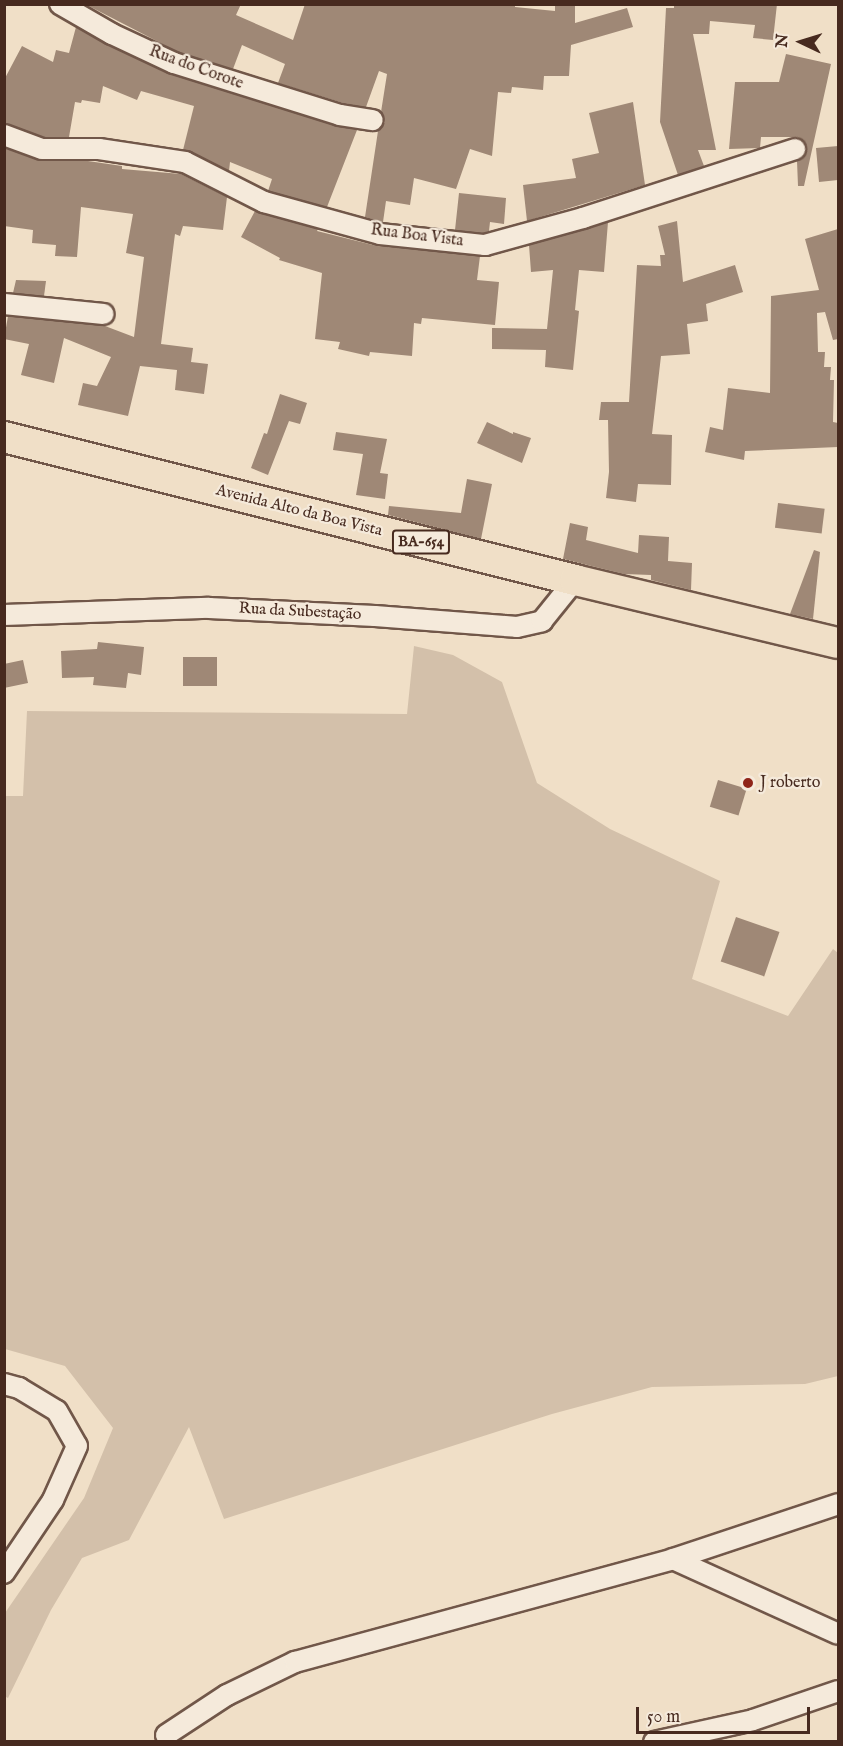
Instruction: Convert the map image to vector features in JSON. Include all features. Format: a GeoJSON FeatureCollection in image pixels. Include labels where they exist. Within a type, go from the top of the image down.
{"type":"FeatureCollection","features":[{"type":"Feature","properties":{"kind":"main road","name":"Avenida Alto da Boa Vista"},"geometry":{"type":"LineString","coordinates":[[4,436],[575,580],[838,643]]}},
{"type":"Feature","properties":{"kind":"street","name":"Rua do Corote"},"geometry":{"type":"LineString","coordinates":[[60,4],[112,34],[174,63],[340,115],[374,120]]}},
{"type":"Feature","properties":{"kind":"street","name":"Rua Boa Vista"},"geometry":{"type":"LineString","coordinates":[[4,135],[42,149],[99,149],[185,162],[264,202],[380,234],[485,245],[583,219],[795,149]]}},
{"type":"Feature","properties":{"kind":"street"},"geometry":{"type":"LineString","coordinates":[[4,304],[104,314]]}},
{"type":"Feature","properties":{"kind":"street","name":"Rua da Subestação"},"geometry":{"type":"LineString","coordinates":[[4,615],[209,609],[375,616],[517,627],[542,621],[575,580]]}},
{"type":"Feature","properties":{"kind":"street"},"geometry":{"type":"LineString","coordinates":[[4,1384],[19,1388],[57,1411],[77,1446],[53,1500],[4,1573]]}},
{"type":"Feature","properties":{"kind":"street"},"geometry":{"type":"LineString","coordinates":[[165,1739],[227,1695],[295,1662],[673,1559],[838,1504]]}},
{"type":"Feature","properties":{"kind":"street"},"geometry":{"type":"LineString","coordinates":[[673,1559],[838,1634]]}},
{"type":"Feature","properties":{"kind":"street"},"geometry":{"type":"LineString","coordinates":[[654,1742],[753,1720],[838,1691]]}},
{"type":"Feature","properties":{"kind":"shaded area"},"geometry":{"type":"Polygon","coordinates":[[[414,646],[453,655],[502,682],[537,783],[610,829],[720,881],[692,979],[788,1016],[833,949],[838,953],[838,1376],[805,1384],[652,1387],[552,1414],[224,1519],[189,1427],[129,1540],[82,1558],[51,1610],[8,1698],[4,1696],[5,1613],[84,1498],[113,1428],[65,1366],[5,1349],[4,796],[23,796],[27,711],[407,714],[414,646]]]}},
{"type":"Feature","properties":{"kind":"building"},"geometry":{"type":"Polygon","coordinates":[[[85,4],[241,4],[236,15],[293,40],[305,4],[515,4],[515,7],[555,11],[555,4],[575,4],[575,23],[627,8],[633,27],[571,45],[569,76],[544,76],[543,90],[512,87],[511,93],[498,92],[492,156],[470,149],[456,189],[414,178],[410,205],[386,201],[383,222],[365,217],[378,131],[385,122],[381,112],[387,74],[379,71],[366,107],[343,103],[278,83],[285,64],[242,45],[233,69],[178,52],[85,4]]]}},
{"type":"Feature","properties":{"kind":"building"},"geometry":{"type":"Polygon","coordinates":[[[674,4],[777,4],[773,40],[753,38],[755,25],[710,21],[709,34],[693,34],[716,150],[698,150],[704,166],[678,175],[660,122],[666,8],[674,8],[674,4]]]}},
{"type":"Feature","properties":{"kind":"building"},"geometry":{"type":"Polygon","coordinates":[[[76,27],[170,74],[336,126],[357,130],[327,207],[268,191],[272,179],[230,162],[229,171],[183,150],[194,106],[141,91],[137,100],[103,86],[100,103],[82,100],[81,103],[75,102],[69,137],[44,137],[4,123],[4,80],[22,46],[53,62],[56,50],[69,53],[76,27]]]}},
{"type":"Feature","properties":{"kind":"building"},"geometry":{"type":"Polygon","coordinates":[[[786,54],[831,64],[804,186],[798,186],[797,161],[804,157],[807,146],[798,137],[761,137],[760,148],[729,149],[735,82],[779,82],[786,54]]]}},
{"type":"Feature","properties":{"kind":"building"},"geometry":{"type":"Polygon","coordinates":[[[633,102],[645,185],[527,221],[523,185],[576,178],[572,159],[599,153],[589,113],[633,102]]]}},
{"type":"Feature","properties":{"kind":"building"},"geometry":{"type":"Polygon","coordinates":[[[838,146],[838,180],[819,182],[816,148],[838,146]]]}},
{"type":"Feature","properties":{"kind":"building"},"geometry":{"type":"Polygon","coordinates":[[[4,148],[42,161],[88,161],[122,166],[122,169],[181,174],[227,197],[223,230],[183,226],[180,236],[175,234],[161,344],[193,348],[191,362],[208,364],[204,394],[175,390],[177,370],[140,366],[128,416],[78,405],[83,383],[97,386],[111,357],[64,338],[54,383],[21,375],[29,344],[4,339],[8,316],[105,326],[134,337],[144,257],[126,253],[133,214],[81,207],[77,257],[55,256],[56,245],[32,243],[33,230],[4,226],[4,148]]]}},
{"type":"Feature","properties":{"kind":"building"},"geometry":{"type":"Polygon","coordinates":[[[459,193],[506,198],[504,224],[490,222],[489,231],[484,233],[455,230],[459,193]]]}},
{"type":"Feature","properties":{"kind":"building"},"geometry":{"type":"Polygon","coordinates":[[[255,211],[318,229],[317,231],[377,246],[480,256],[477,280],[499,282],[495,325],[422,318],[421,324],[414,323],[412,356],[370,352],[369,356],[338,349],[340,342],[315,339],[322,273],[279,260],[280,258],[241,237],[255,211]]]}},
{"type":"Feature","properties":{"kind":"building"},"geometry":{"type":"Polygon","coordinates":[[[677,221],[683,282],[735,265],[743,292],[706,304],[708,321],[687,324],[690,354],[661,356],[652,434],[672,435],[671,485],[638,484],[636,502],[606,498],[609,472],[608,420],[599,420],[601,402],[629,402],[637,265],[661,266],[660,255],[665,255],[658,226],[677,221]]]}},
{"type":"Feature","properties":{"kind":"building"},"geometry":{"type":"Polygon","coordinates":[[[608,222],[604,272],[579,270],[575,310],[579,311],[573,370],[545,367],[546,350],[492,349],[492,328],[547,329],[553,270],[531,272],[529,245],[608,222]]]}},
{"type":"Feature","properties":{"kind":"building"},"geometry":{"type":"Polygon","coordinates":[[[838,229],[838,339],[833,340],[825,312],[817,313],[818,352],[825,352],[824,367],[831,367],[830,380],[834,380],[833,422],[838,423],[838,447],[745,451],[744,460],[705,452],[710,427],[723,430],[728,388],[770,393],[771,296],[819,290],[805,239],[838,229]]]}},
{"type":"Feature","properties":{"kind":"building"},"geometry":{"type":"Polygon","coordinates":[[[16,280],[46,281],[44,296],[13,293],[16,280]]]}},
{"type":"Feature","properties":{"kind":"building"},"geometry":{"type":"Polygon","coordinates":[[[280,394],[307,403],[300,424],[289,421],[268,475],[251,468],[264,433],[267,434],[280,394]]]}},
{"type":"Feature","properties":{"kind":"building"},"geometry":{"type":"Polygon","coordinates":[[[487,422],[513,434],[513,432],[531,438],[522,463],[477,443],[487,422]]]}},
{"type":"Feature","properties":{"kind":"building"},"geometry":{"type":"Polygon","coordinates":[[[336,432],[387,439],[380,473],[388,474],[385,499],[356,495],[363,454],[333,450],[336,432]]]}},
{"type":"Feature","properties":{"kind":"building"},"geometry":{"type":"Polygon","coordinates":[[[467,479],[492,484],[481,539],[388,515],[389,506],[461,513],[467,479]]]}},
{"type":"Feature","properties":{"kind":"building"},"geometry":{"type":"Polygon","coordinates":[[[778,503],[825,509],[822,534],[775,528],[778,503]]]}},
{"type":"Feature","properties":{"kind":"building"},"geometry":{"type":"Polygon","coordinates":[[[570,523],[588,527],[586,540],[638,553],[639,535],[669,537],[668,561],[692,563],[691,590],[651,580],[651,575],[624,574],[563,559],[570,523]]]}},
{"type":"Feature","properties":{"kind":"building"},"geometry":{"type":"Polygon","coordinates":[[[814,550],[820,552],[813,619],[790,614],[814,550]]]}},
{"type":"Feature","properties":{"kind":"building"},"geometry":{"type":"Polygon","coordinates":[[[98,642],[144,647],[141,675],[128,673],[126,688],[93,685],[94,677],[62,678],[61,651],[97,649],[98,642]]]}},
{"type":"Feature","properties":{"kind":"building"},"geometry":{"type":"Polygon","coordinates":[[[183,657],[217,657],[217,686],[183,686],[183,657]]]}},
{"type":"Feature","properties":{"kind":"building"},"geometry":{"type":"Polygon","coordinates":[[[23,660],[28,683],[4,688],[4,664],[23,660]]]}},
{"type":"Feature","properties":{"kind":"building"},"geometry":{"type":"Polygon","coordinates":[[[718,780],[747,789],[739,816],[710,807],[718,780]]]}},
{"type":"Feature","properties":{"kind":"building"},"geometry":{"type":"Polygon","coordinates":[[[736,917],[779,932],[764,976],[721,961],[736,917]]]}},
{"type":"Feature","properties":{"kind":"place","name":"J roberto"},"geometry":{"type":"Point","coordinates":[748,783]}}]}
